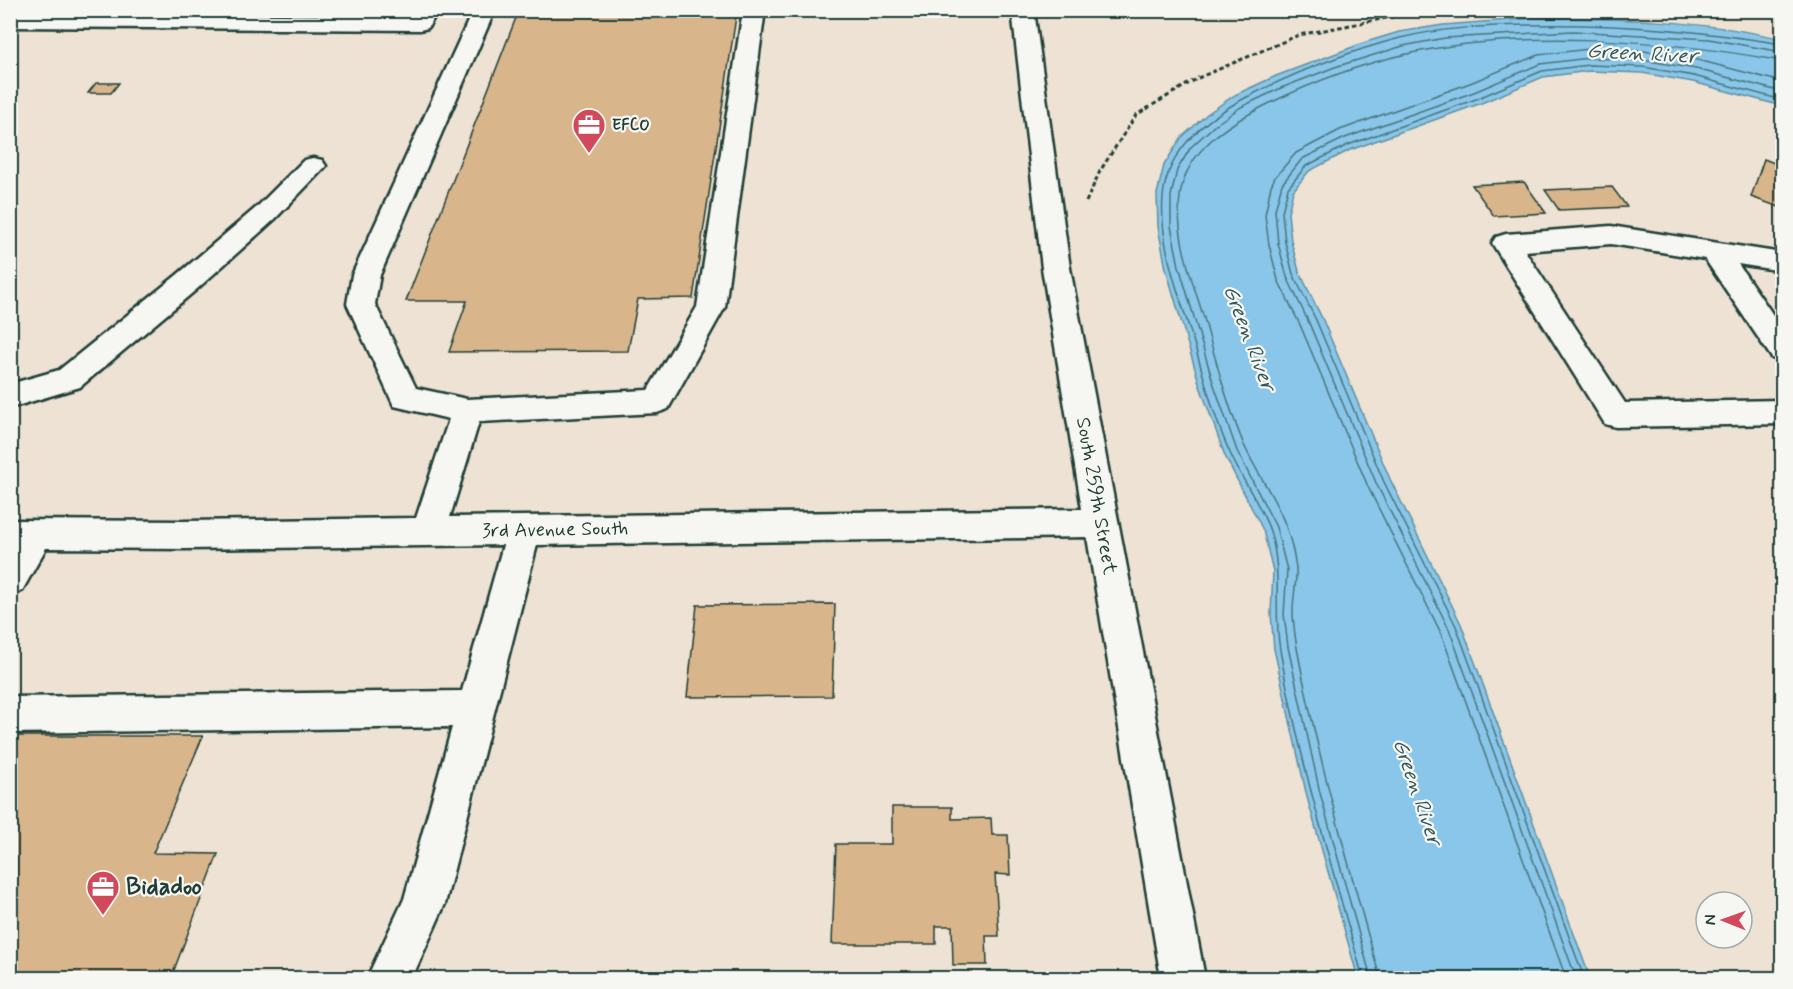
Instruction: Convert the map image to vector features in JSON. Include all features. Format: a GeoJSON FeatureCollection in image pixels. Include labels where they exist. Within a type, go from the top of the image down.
{"type":"FeatureCollection","features":[{"type":"Feature","properties":{"kind":"street"},"geometry":{"type":"LineString","coordinates":[[10,20],[420,23],[427,10]]}},
{"type":"Feature","properties":{"kind":"street"},"geometry":{"type":"LineString","coordinates":[[484,10],[366,275],[361,304],[405,398],[466,411],[657,401],[711,307],[754,10]]}},
{"type":"Feature","properties":{"kind":"street","name":"South 259th Street"},"geometry":{"type":"LineString","coordinates":[[1023,10],[1056,268],[1183,978]]}},
{"type":"Feature","properties":{"kind":"street"},"geometry":{"type":"LineString","coordinates":[[10,396],[69,380],[266,213],[313,166]]}},
{"type":"Feature","properties":{"kind":"street"},"geometry":{"type":"LineString","coordinates":[[1782,262],[1611,235],[1506,243],[1616,415],[1782,412]]}},
{"type":"Feature","properties":{"kind":"street"},"geometry":{"type":"LineString","coordinates":[[1714,251],[1782,350]]}},
{"type":"Feature","properties":{"kind":"street"},"geometry":{"type":"LineString","coordinates":[[428,532],[466,411]]}},
{"type":"Feature","properties":{"kind":"street","name":"3rd Avenue South"},"geometry":{"type":"LineString","coordinates":[[24,534],[185,535],[1100,523]]}},
{"type":"Feature","properties":{"kind":"street"},"geometry":{"type":"LineString","coordinates":[[389,978],[424,904],[524,531]]}},
{"type":"Feature","properties":{"kind":"street"},"geometry":{"type":"LineString","coordinates":[[10,580],[24,534]]}},
{"type":"Feature","properties":{"kind":"street"},"geometry":{"type":"LineString","coordinates":[[10,715],[477,709]]}},
{"type":"Feature","properties":{"kind":"path"},"geometry":{"type":"LineString","coordinates":[[1085,203],[1100,171],[1136,115],[1198,78],[1299,35],[1427,10]]}},
{"type":"Feature","properties":{"kind":"path"},"geometry":{"type":"LineString","coordinates":[[1762,10],[1782,14]]}},
{"type":"Feature","properties":{"kind":"water","name":"Green River"},"geometry":{"type":"Polygon","coordinates":[[[1535,18],[1691,24],[1782,39],[1782,106],[1693,82],[1642,73],[1589,71],[1543,77],[1479,104],[1350,150],[1309,171],[1293,191],[1288,213],[1291,241],[1299,271],[1322,318],[1390,479],[1461,624],[1590,978],[1358,978],[1307,797],[1274,649],[1271,614],[1273,571],[1263,530],[1225,456],[1200,386],[1166,269],[1158,227],[1157,194],[1164,165],[1181,138],[1207,114],[1235,95],[1276,76],[1399,32],[1443,25],[1535,18]]]}},
{"type":"Feature","properties":{"kind":"building","name":"EFCO"},"geometry":{"type":"Polygon","coordinates":[[[519,10],[737,10],[693,298],[638,299],[628,351],[449,352],[467,301],[406,301],[519,10]]]}},
{"type":"Feature","properties":{"kind":"building"},"geometry":{"type":"Polygon","coordinates":[[[96,83],[119,83],[111,93],[88,93],[96,83]]]}},
{"type":"Feature","properties":{"kind":"building"},"geometry":{"type":"Polygon","coordinates":[[[1764,159],[1782,166],[1782,208],[1751,197],[1764,159]]]}},
{"type":"Feature","properties":{"kind":"building"},"geometry":{"type":"Polygon","coordinates":[[[1524,182],[1546,213],[1494,216],[1472,185],[1524,182]]]}},
{"type":"Feature","properties":{"kind":"building"},"geometry":{"type":"Polygon","coordinates":[[[1612,187],[1627,207],[1559,210],[1545,190],[1612,187]]]}},
{"type":"Feature","properties":{"kind":"building"},"geometry":{"type":"Polygon","coordinates":[[[835,604],[832,696],[687,697],[697,605],[835,604]]]}},
{"type":"Feature","properties":{"kind":"building","name":"Bidadoo"},"geometry":{"type":"Polygon","coordinates":[[[10,736],[203,736],[153,853],[218,854],[171,978],[10,978],[10,736]]]}},
{"type":"Feature","properties":{"kind":"building"},"geometry":{"type":"Polygon","coordinates":[[[892,807],[952,807],[952,819],[991,818],[992,835],[1008,835],[1010,875],[995,874],[999,936],[986,936],[987,965],[953,965],[952,926],[936,926],[936,944],[832,944],[836,844],[892,844],[892,807]]]}},
{"type":"Feature","properties":{"kind":"place","name":"EFCO"},"geometry":{"type":"Point","coordinates":[589,154]}},
{"type":"Feature","properties":{"kind":"place","name":"Bidadoo"},"geometry":{"type":"Point","coordinates":[103,916]}}]}
